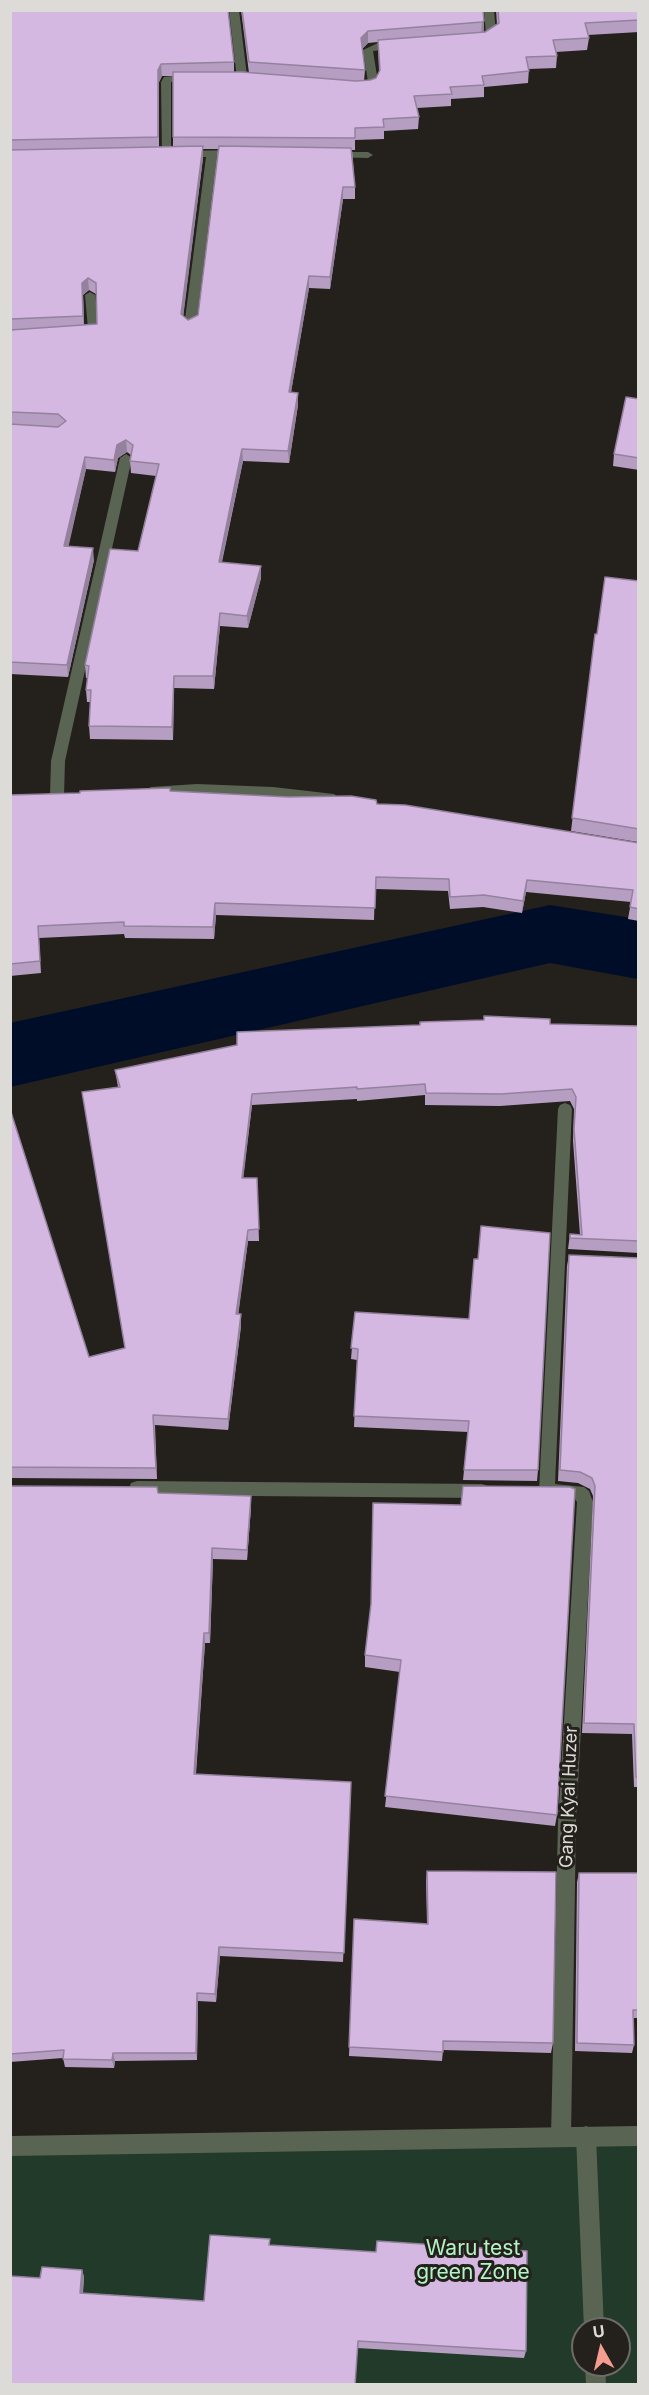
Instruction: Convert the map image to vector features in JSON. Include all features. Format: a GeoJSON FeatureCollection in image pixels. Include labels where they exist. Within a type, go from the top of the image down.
{"type":"FeatureCollection","features":[{"type":"Feature","properties":{"kind":"street"},"geometry":{"type":"LineString","coordinates":[[234,10],[236,79],[264,81]]}},
{"type":"Feature","properties":{"kind":"street"},"geometry":{"type":"LineString","coordinates":[[471,41],[484,39],[491,35],[489,10]]}},
{"type":"Feature","properties":{"kind":"street"},"geometry":{"type":"LineString","coordinates":[[345,87],[370,87],[374,82],[368,50],[372,47],[406,44]]}},
{"type":"Feature","properties":{"kind":"street"},"geometry":{"type":"LineString","coordinates":[[166,154],[166,82],[168,79],[179,77],[200,78]]}},
{"type":"Feature","properties":{"kind":"street"},"geometry":{"type":"LineString","coordinates":[[190,327],[212,153]]}},
{"type":"Feature","properties":{"kind":"street"},"geometry":{"type":"LineString","coordinates":[[154,154],[247,153]]}},
{"type":"Feature","properties":{"kind":"street"},"geometry":{"type":"LineString","coordinates":[[324,155],[368,155]]}},
{"type":"Feature","properties":{"kind":"street"},"geometry":{"type":"LineString","coordinates":[[67,335],[93,333],[90,294]]}},
{"type":"Feature","properties":{"kind":"street"},"geometry":{"type":"LineString","coordinates":[[57,796],[58,761],[126,458]]}},
{"type":"Feature","properties":{"kind":"street"},"geometry":{"type":"LineString","coordinates":[[139,792],[197,789],[273,792],[351,801]]}},
{"type":"Feature","properties":{"kind":"street","name":"Gang Kyai Huzer"},"geometry":{"type":"LineString","coordinates":[[561,2136],[567,1822],[585,1502],[583,1496],[571,1490],[541,1491],[564,1257],[565,1109]]}},
{"type":"Feature","properties":{"kind":"street"},"geometry":{"type":"LineString","coordinates":[[118,1488],[499,1491]]}},
{"type":"Feature","properties":{"kind":"street"},"geometry":{"type":"LineString","coordinates":[[586,2136],[594,2317]]}},
{"type":"Feature","properties":{"kind":"street"},"geometry":{"type":"LineString","coordinates":[[10,2146],[639,2136]]}},
{"type":"Feature","properties":{"kind":"green space","name":"Waru test green Zone"},"geometry":{"type":"Polygon","coordinates":[[[638,2136],[638,2384],[11,2384],[10,2148],[638,2136]]]}},
{"type":"Feature","properties":{"kind":"building"},"geometry":{"type":"Polygon","coordinates":[[[10,10],[228,10],[234,62],[161,64],[158,70],[158,137],[10,140],[10,10]]]}},
{"type":"Feature","properties":{"kind":"building"},"geometry":{"type":"Polygon","coordinates":[[[242,10],[483,10],[484,21],[368,31],[361,38],[365,70],[249,62],[242,10]]]}},
{"type":"Feature","properties":{"kind":"building"},"geometry":{"type":"Polygon","coordinates":[[[498,10],[639,10],[639,20],[585,23],[589,38],[553,40],[557,56],[526,57],[529,71],[482,76],[484,85],[450,87],[452,94],[414,96],[419,117],[383,119],[384,127],[355,128],[355,138],[173,137],[173,72],[242,72],[356,81],[370,80],[376,78],[380,70],[378,40],[485,32],[499,23],[498,10]]]}},
{"type":"Feature","properties":{"kind":"building"},"geometry":{"type":"Polygon","coordinates":[[[203,146],[181,314],[188,320],[198,315],[219,146],[351,148],[355,187],[343,187],[330,277],[309,276],[289,392],[298,393],[288,451],[242,449],[219,562],[261,566],[247,616],[220,613],[213,676],[174,676],[172,727],[89,726],[91,690],[86,690],[89,666],[85,665],[110,549],[138,551],[159,464],[130,461],[133,445],[126,440],[117,445],[114,460],[85,457],[64,546],[93,548],[67,665],[10,662],[10,424],[58,427],[66,421],[58,414],[10,412],[10,330],[97,324],[96,283],[88,278],[82,283],[83,316],[10,319],[10,150],[203,146]]]}},
{"type":"Feature","properties":{"kind":"building"},"geometry":{"type":"Polygon","coordinates":[[[626,397],[639,399],[639,458],[614,454],[626,397]]]}},
{"type":"Feature","properties":{"kind":"building"},"geometry":{"type":"Polygon","coordinates":[[[605,577],[639,581],[639,829],[572,818],[595,634],[597,634],[605,577]]]}},
{"type":"Feature","properties":{"kind":"building"},"geometry":{"type":"Polygon","coordinates":[[[170,788],[170,791],[288,797],[351,796],[376,800],[377,804],[405,805],[639,843],[639,909],[630,907],[633,890],[527,880],[523,901],[484,895],[450,897],[449,879],[376,877],[375,908],[215,903],[213,927],[124,926],[124,922],[38,926],[40,961],[10,964],[10,795],[170,788]]]}},
{"type":"Feature","properties":{"kind":"building"},"geometry":{"type":"Polygon","coordinates":[[[484,1016],[550,1019],[550,1024],[639,1026],[639,1241],[570,1238],[570,1234],[582,1235],[574,1129],[576,1097],[572,1089],[501,1094],[426,1093],[425,1084],[252,1094],[242,1178],[257,1178],[259,1229],[248,1230],[236,1314],[241,1314],[228,1419],[153,1415],[156,1468],[10,1467],[10,1109],[89,1357],[125,1348],[82,1092],[120,1087],[115,1070],[237,1045],[237,1032],[420,1025],[420,1022],[484,1020],[484,1016]]]}},
{"type":"Feature","properties":{"kind":"building"},"geometry":{"type":"Polygon","coordinates":[[[481,1226],[550,1233],[538,1470],[464,1470],[469,1421],[354,1416],[358,1349],[351,1348],[355,1312],[469,1319],[474,1259],[478,1259],[481,1226]]]}},
{"type":"Feature","properties":{"kind":"building"},"geometry":{"type":"Polygon","coordinates":[[[569,1255],[639,1258],[639,1777],[636,1777],[634,1724],[584,1723],[595,1486],[592,1478],[580,1472],[560,1470],[569,1255]]]}},
{"type":"Feature","properties":{"kind":"building"},"geometry":{"type":"Polygon","coordinates":[[[10,1486],[157,1487],[158,1493],[251,1496],[247,1550],[212,1548],[209,1633],[204,1633],[194,1774],[351,1782],[344,1953],[219,1947],[215,1994],[197,1993],[196,2053],[113,2053],[112,2060],[63,2059],[64,2050],[10,2054],[10,1486]]]}},
{"type":"Feature","properties":{"kind":"building"},"geometry":{"type":"Polygon","coordinates":[[[463,1486],[570,1487],[575,1489],[557,1815],[385,1796],[401,1660],[365,1655],[371,1604],[373,1503],[461,1505],[463,1486]]]}},
{"type":"Feature","properties":{"kind":"building"},"geometry":{"type":"Polygon","coordinates":[[[427,1871],[556,1872],[553,2043],[443,2041],[443,2052],[349,2047],[354,1919],[428,1924],[427,1871]]]}},
{"type":"Feature","properties":{"kind":"building"},"geometry":{"type":"Polygon","coordinates":[[[579,1873],[639,1873],[639,2010],[633,2010],[634,2045],[577,2043],[579,1873]]]}},
{"type":"Feature","properties":{"kind":"building"},"geometry":{"type":"Polygon","coordinates":[[[210,2235],[270,2239],[269,2245],[376,2252],[377,2241],[527,2251],[526,2351],[358,2341],[355,2385],[10,2385],[10,2276],[40,2278],[42,2267],[82,2270],[80,2293],[204,2301],[210,2235]]]}},
{"type":"Feature","properties":{"kind":"waterway"},"geometry":{"type":"LineString","coordinates":[[10,1055],[550,934],[638,949]]}}]}
